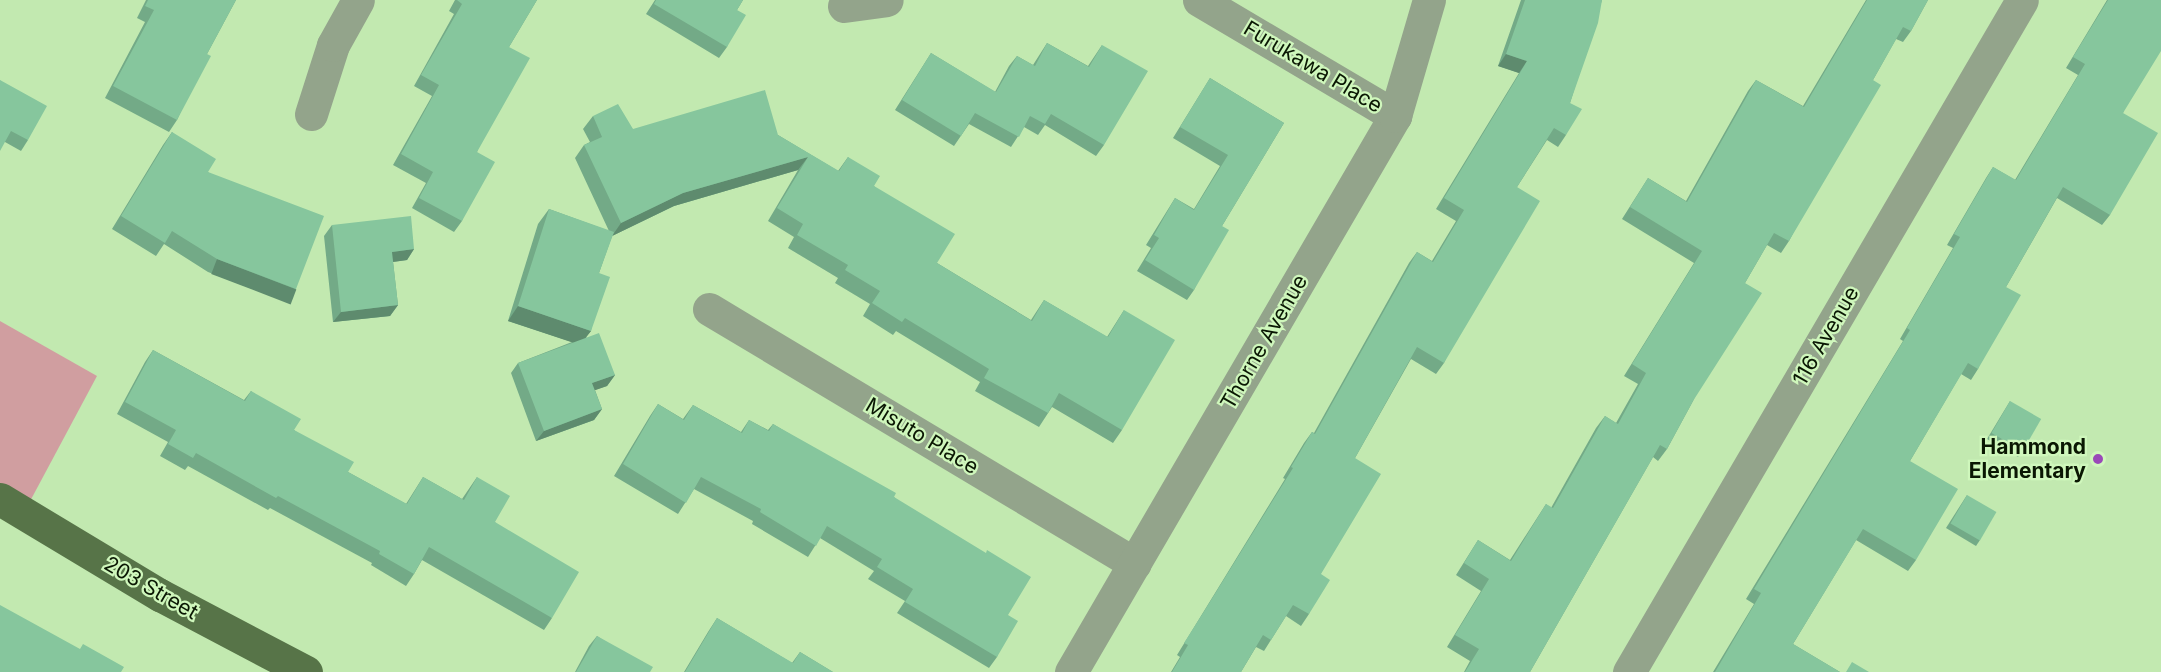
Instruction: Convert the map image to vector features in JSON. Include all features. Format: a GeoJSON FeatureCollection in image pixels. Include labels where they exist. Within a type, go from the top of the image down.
{"type":"FeatureCollection","features":[{"type":"Feature","properties":{"kind":"main road","name":"203 Street"},"geometry":{"type":"LineString","coordinates":[[0,499],[160,595],[306,672]]}},
{"type":"Feature","properties":{"kind":"street"},"geometry":{"type":"LineString","coordinates":[[311,114],[333,45],[358,0]]}},
{"type":"Feature","properties":{"kind":"street"},"geometry":{"type":"LineString","coordinates":[[844,6],[887,0]]}},
{"type":"Feature","properties":{"kind":"street","name":"Furukawa Place"},"geometry":{"type":"LineString","coordinates":[[1199,0],[1395,116]]}},
{"type":"Feature","properties":{"kind":"street","name":"Thorne Avenue"},"geometry":{"type":"LineString","coordinates":[[1071,672],[1395,116],[1429,0]]}},
{"type":"Feature","properties":{"kind":"street","name":"116 Avenue"},"geometry":{"type":"LineString","coordinates":[[1629,672],[2022,0]]}},
{"type":"Feature","properties":{"kind":"street","name":"Misuto Place"},"geometry":{"type":"LineString","coordinates":[[709,309],[1135,564]]}},
{"type":"Feature","properties":{"kind":"shaded area"},"geometry":{"type":"Polygon","coordinates":[[[0,321],[97,376],[28,505],[0,490],[0,321]]]}},
{"type":"Feature","properties":{"kind":"building"},"geometry":{"type":"Polygon","coordinates":[[[148,0],[236,0],[207,54],[211,56],[177,120],[113,86],[154,10],[145,6],[148,0]]]}},
{"type":"Feature","properties":{"kind":"building"},"geometry":{"type":"Polygon","coordinates":[[[457,0],[537,0],[509,47],[530,58],[477,152],[495,162],[462,221],[419,198],[433,172],[401,154],[439,85],[421,75],[462,4],[457,0]]]}},
{"type":"Feature","properties":{"kind":"building"},"geometry":{"type":"Polygon","coordinates":[[[656,0],[743,0],[737,10],[746,15],[727,47],[654,4],[656,0]]]}},
{"type":"Feature","properties":{"kind":"building"},"geometry":{"type":"Polygon","coordinates":[[[1525,0],[1602,0],[1598,23],[1570,103],[1582,109],[1566,135],[1554,128],[1517,187],[1540,201],[1444,363],[1417,347],[1355,458],[1381,474],[1321,574],[1330,580],[1309,614],[1293,605],[1271,640],[1263,635],[1241,672],[1172,672],[1188,645],[1184,643],[1293,468],[1291,467],[1312,432],[1315,434],[1417,252],[1433,262],[1464,210],[1444,198],[1527,61],[1506,54],[1525,0]]]}},
{"type":"Feature","properties":{"kind":"building"},"geometry":{"type":"Polygon","coordinates":[[[1867,0],[1928,0],[1911,31],[1903,27],[1873,80],[1881,85],[1789,241],[1774,233],[1745,283],[1762,293],[1693,401],[1667,449],[1660,445],[1530,672],[1465,672],[1479,649],[1455,635],[1489,579],[1464,563],[1478,540],[1511,561],[1546,504],[1553,508],[1605,416],[1618,424],[1646,373],[1632,364],[1702,251],[1630,207],[1648,178],[1687,202],[1756,80],[1804,107],[1867,0]]]}},
{"type":"Feature","properties":{"kind":"building"},"geometry":{"type":"Polygon","coordinates":[[[2108,0],[2161,0],[2161,51],[2123,113],[2158,133],[2110,215],[2063,187],[2006,287],[2021,295],[1978,369],[1968,363],[1910,461],[1958,489],[1916,560],[1863,529],[1793,644],[1840,672],[1715,672],[1761,593],[1754,589],[1910,330],[1907,328],[1960,237],[1954,234],[1993,167],[2016,180],[2085,64],[2073,57],[2108,0]]]}},
{"type":"Feature","properties":{"kind":"building"},"geometry":{"type":"Polygon","coordinates":[[[1047,43],[1089,67],[1102,45],[1148,71],[1104,145],[1051,114],[1045,124],[1030,116],[1019,137],[975,113],[961,136],[902,100],[931,53],[996,92],[1017,56],[1035,66],[1047,43]]]}},
{"type":"Feature","properties":{"kind":"building"},"geometry":{"type":"Polygon","coordinates":[[[1210,78],[1284,123],[1222,226],[1229,230],[1194,290],[1145,260],[1159,238],[1154,235],[1175,198],[1194,210],[1228,155],[1180,127],[1210,78]]]}},
{"type":"Feature","properties":{"kind":"building"},"geometry":{"type":"Polygon","coordinates":[[[0,80],[47,106],[28,140],[11,131],[0,151],[0,80]]]}},
{"type":"Feature","properties":{"kind":"building"},"geometry":{"type":"Polygon","coordinates":[[[765,90],[778,135],[839,171],[848,157],[880,176],[874,186],[955,234],[937,263],[1032,321],[1044,300],[1108,337],[1124,310],[1175,340],[1122,430],[1059,393],[1048,413],[984,378],[989,369],[905,318],[902,322],[872,303],[880,291],[845,270],[848,265],[797,235],[803,224],[777,208],[808,157],[683,193],[621,223],[584,145],[602,137],[593,116],[618,104],[633,129],[765,90]]]}},
{"type":"Feature","properties":{"kind":"building"},"geometry":{"type":"Polygon","coordinates":[[[172,132],[216,159],[208,172],[324,216],[296,289],[217,259],[172,231],[165,243],[121,216],[172,132]]]}},
{"type":"Feature","properties":{"kind":"building"},"geometry":{"type":"Polygon","coordinates":[[[549,209],[614,232],[599,273],[610,277],[591,331],[518,306],[549,209]]]}},
{"type":"Feature","properties":{"kind":"building"},"geometry":{"type":"Polygon","coordinates":[[[411,216],[414,249],[392,252],[398,305],[341,312],[332,225],[411,216]]]}},
{"type":"Feature","properties":{"kind":"building"},"geometry":{"type":"Polygon","coordinates":[[[599,333],[615,375],[592,383],[602,409],[544,431],[518,363],[599,333]]]}},
{"type":"Feature","properties":{"kind":"building"},"geometry":{"type":"Polygon","coordinates":[[[153,350],[245,401],[251,391],[301,419],[294,430],[354,462],[348,472],[407,504],[423,477],[464,500],[477,477],[510,496],[495,522],[579,572],[552,618],[429,547],[414,574],[379,554],[380,551],[278,496],[276,498],[196,453],[193,458],[168,444],[176,430],[125,402],[153,350]]]}},
{"type":"Feature","properties":{"kind":"building"},"geometry":{"type":"Polygon","coordinates":[[[2010,401],[2041,419],[2023,451],[1992,433],[2010,401]]]}},
{"type":"Feature","properties":{"kind":"building"},"geometry":{"type":"Polygon","coordinates":[[[658,404],[684,420],[693,405],[742,433],[749,420],[769,431],[773,424],[896,493],[894,497],[986,553],[987,550],[1031,577],[1008,615],[1018,621],[997,657],[905,602],[913,589],[877,567],[882,559],[827,526],[816,546],[760,512],[761,509],[701,477],[686,503],[623,464],[658,404]]]}},
{"type":"Feature","properties":{"kind":"building"},"geometry":{"type":"Polygon","coordinates":[[[1967,495],[1996,512],[1980,541],[1950,524],[1967,495]]]}},
{"type":"Feature","properties":{"kind":"building"},"geometry":{"type":"Polygon","coordinates":[[[0,605],[80,649],[83,644],[124,667],[121,672],[0,672],[0,605]]]}},
{"type":"Feature","properties":{"kind":"building"},"geometry":{"type":"Polygon","coordinates":[[[717,618],[793,663],[800,652],[833,672],[685,672],[717,618]]]}},
{"type":"Feature","properties":{"kind":"building"},"geometry":{"type":"Polygon","coordinates":[[[597,636],[653,667],[650,672],[576,672],[597,636]]]}},
{"type":"Feature","properties":{"kind":"building"},"geometry":{"type":"Polygon","coordinates":[[[1852,662],[1869,672],[1846,672],[1852,662]]]}},
{"type":"Feature","properties":{"kind":"place","name":"Hammond Elementary"},"geometry":{"type":"Point","coordinates":[2098,459]}}]}
